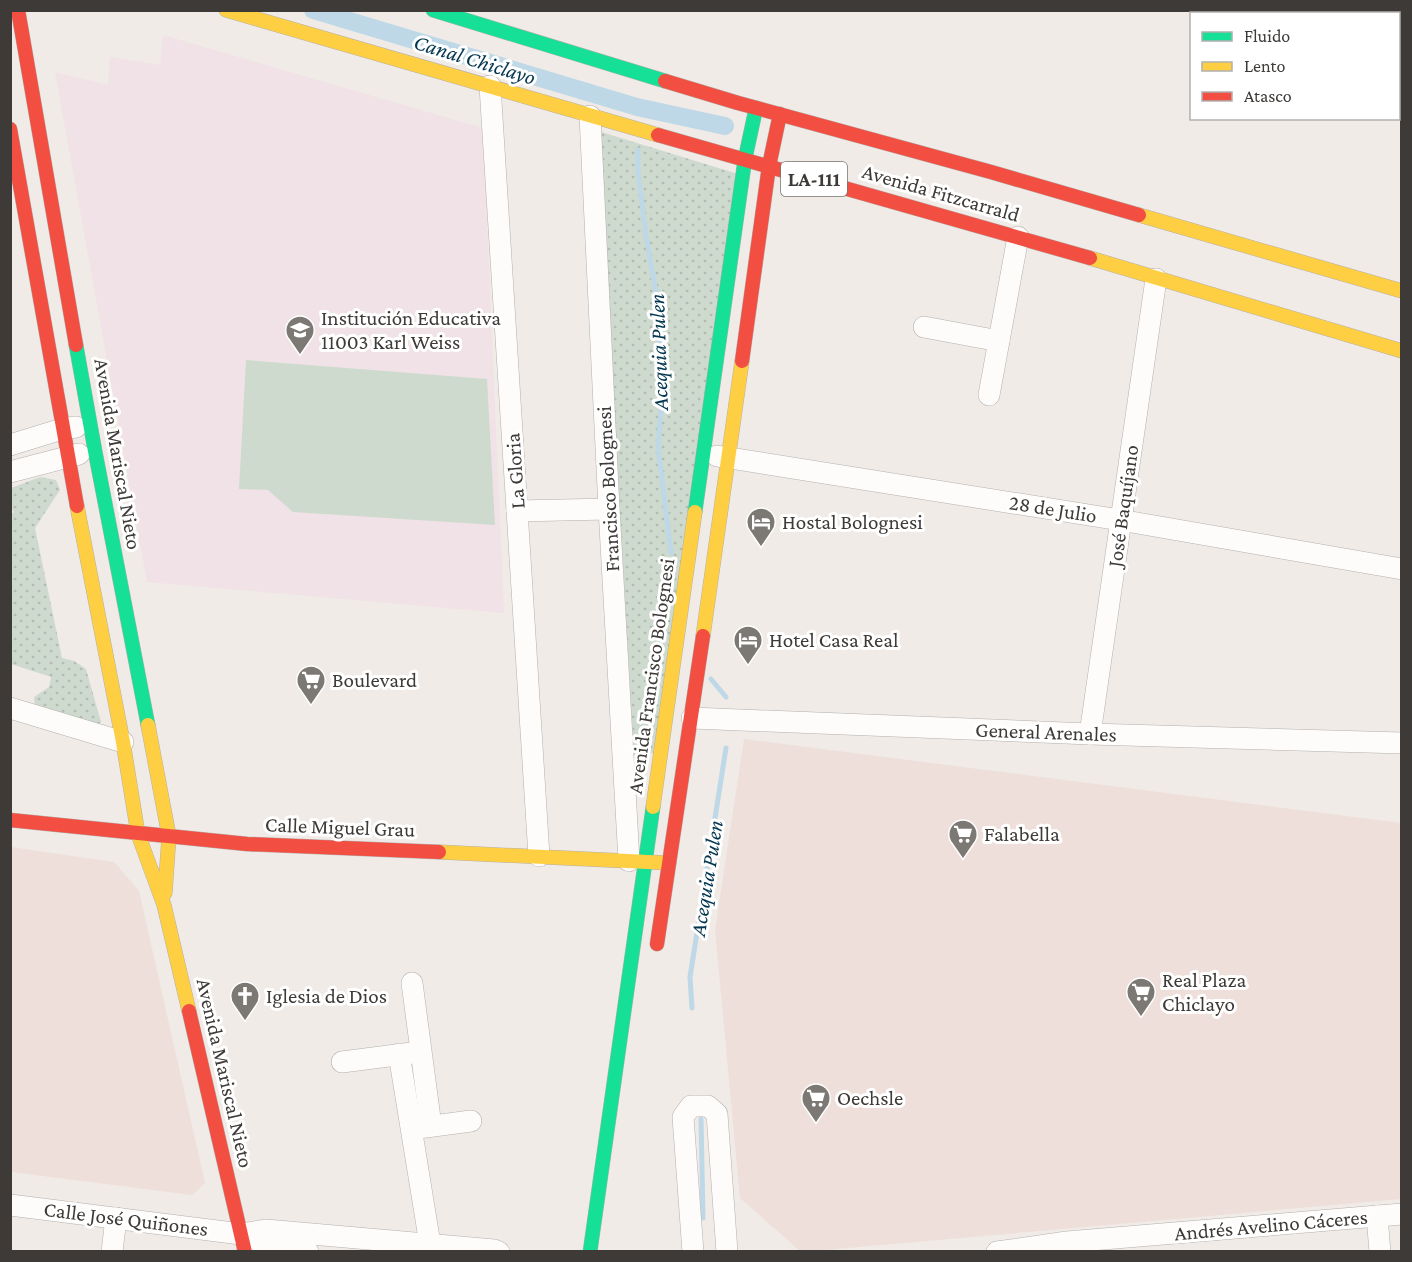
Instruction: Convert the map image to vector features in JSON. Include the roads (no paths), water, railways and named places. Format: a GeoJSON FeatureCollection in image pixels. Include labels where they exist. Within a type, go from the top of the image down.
{"type":"FeatureCollection","features":[{"type":"Feature","properties":{"kind":"main road","name":"Avenida Mariscal Nieto"},"geometry":{"type":"LineString","coordinates":[[18,10],[16,34],[169,836],[164,905]]}},
{"type":"Feature","properties":{"kind":"main road","name":"Avenida Fitzcarrald"},"geometry":{"type":"LineString","coordinates":[[226,10],[1018,237],[1401,351]]}},
{"type":"Feature","properties":{"kind":"main road","name":"Avenida Fitzcarrald"},"geometry":{"type":"LineString","coordinates":[[433,10],[756,108],[980,169],[1401,291]]}},
{"type":"Feature","properties":{"kind":"main road","name":"Avenida Francisco Bolognesi"},"geometry":{"type":"LineString","coordinates":[[590,1251],[637,861],[705,453],[745,159],[756,108]]}},
{"type":"Feature","properties":{"kind":"main road"},"geometry":{"type":"LineString","coordinates":[[655,955],[692,718],[768,166],[780,114]]}},
{"type":"Feature","properties":{"kind":"main road","name":"Avenida Mariscal Nieto"},"geometry":{"type":"LineString","coordinates":[[10,129],[62,429],[123,742],[138,834],[164,905],[243,1243]]}},
{"type":"Feature","properties":{"kind":"main road","name":"Calle Miguel Grau"},"geometry":{"type":"LineString","coordinates":[[10,820],[248,844],[669,863]]}},
{"type":"Feature","properties":{"kind":"street","name":"La Gloria"},"geometry":{"type":"LineString","coordinates":[[490,86],[539,856]]}},
{"type":"Feature","properties":{"kind":"street","name":"Francisco Bolognesi"},"geometry":{"type":"LineString","coordinates":[[590,116],[609,509],[637,861]]}},
{"type":"Feature","properties":{"kind":"street"},"geometry":{"type":"LineString","coordinates":[[989,394],[1018,237]]}},
{"type":"Feature","properties":{"kind":"street","name":"José Baquíjano"},"geometry":{"type":"LineString","coordinates":[[1090,734],[1156,279]]}},
{"type":"Feature","properties":{"kind":"street"},"geometry":{"type":"LineString","coordinates":[[924,327],[999,341]]}},
{"type":"Feature","properties":{"kind":"street"},"geometry":{"type":"LineString","coordinates":[[10,445],[62,429],[91,424]]}},
{"type":"Feature","properties":{"kind":"street"},"geometry":{"type":"LineString","coordinates":[[10,472],[67,456],[96,451]]}},
{"type":"Feature","properties":{"kind":"street","name":"28 de Julio"},"geometry":{"type":"LineString","coordinates":[[705,453],[1120,520],[1401,569]]}},
{"type":"Feature","properties":{"kind":"street"},"geometry":{"type":"LineString","coordinates":[[518,511],[609,509]]}},
{"type":"Feature","properties":{"kind":"street"},"geometry":{"type":"LineString","coordinates":[[10,708],[123,742]]}},
{"type":"Feature","properties":{"kind":"street","name":"General Arenales"},"geometry":{"type":"LineString","coordinates":[[692,718],[1090,734],[1401,743]]}},
{"type":"Feature","properties":{"kind":"street"},"geometry":{"type":"LineString","coordinates":[[412,983],[421,1052],[421,1128],[430,1244]]}},
{"type":"Feature","properties":{"kind":"street"},"geometry":{"type":"LineString","coordinates":[[342,1062],[421,1052]]}},
{"type":"Feature","properties":{"kind":"street"},"geometry":{"type":"LineString","coordinates":[[399,1054],[421,1128]]}},
{"type":"Feature","properties":{"kind":"street"},"geometry":{"type":"LineString","coordinates":[[693,1251],[682,1117],[691,1106],[708,1106],[717,1114],[727,1251]]}},
{"type":"Feature","properties":{"kind":"street"},"geometry":{"type":"LineString","coordinates":[[421,1128],[471,1122]]}},
{"type":"Feature","properties":{"kind":"street","name":"Calle José Quiñones"},"geometry":{"type":"LineString","coordinates":[[10,1204],[116,1218],[243,1243]]}},
{"type":"Feature","properties":{"kind":"street","name":"Andrés Avelino Cáceres"},"geometry":{"type":"LineString","coordinates":[[997,1251],[1401,1214]]}},
{"type":"Feature","properties":{"kind":"street"},"geometry":{"type":"LineString","coordinates":[[1377,1216],[1380,1251]]}},
{"type":"Feature","properties":{"kind":"street"},"geometry":{"type":"LineString","coordinates":[[112,1251],[116,1218]]}},
{"type":"Feature","properties":{"kind":"street"},"geometry":{"type":"LineString","coordinates":[[243,1243],[266,1230],[499,1251]]}},
{"type":"Feature","properties":{"kind":"street"},"geometry":{"type":"LineString","coordinates":[[243,1243],[266,1248],[308,1251]]}},
{"type":"Feature","properties":{"kind":"waterway","name":"Canal Chiclayo"},"geometry":{"type":"LineString","coordinates":[[313,10],[637,107],[725,126]]}},
{"type":"Feature","properties":{"kind":"waterway","name":"Acequia Pulen"},"geometry":{"type":"LineString","coordinates":[[638,150],[638,172],[646,235],[658,305],[662,396],[658,447],[671,553]]}},
{"type":"Feature","properties":{"kind":"waterway","name":"Acequia Pulen"},"geometry":{"type":"LineString","coordinates":[[711,679],[726,697]]}},
{"type":"Feature","properties":{"kind":"waterway","name":"Acequia Pulen"},"geometry":{"type":"LineString","coordinates":[[692,1008],[690,977],[726,748]]}},
{"type":"Feature","properties":{"kind":"waterway","name":"Acequia Pulen"},"geometry":{"type":"LineString","coordinates":[[701,1119],[703,1218]]}},
{"type":"Feature","properties":{"kind":"place","name":"Institución Educativa 11003 Karl Weiss"},"geometry":{"type":"Point","coordinates":[300,356]}},
{"type":"Feature","properties":{"kind":"place","name":"Hostal Bolognesi"},"geometry":{"type":"Point","coordinates":[761,548]}},
{"type":"Feature","properties":{"kind":"place","name":"Hotel Casa Real"},"geometry":{"type":"Point","coordinates":[748,666]}},
{"type":"Feature","properties":{"kind":"place","name":"Boulevard"},"geometry":{"type":"Point","coordinates":[311,706]}},
{"type":"Feature","properties":{"kind":"place","name":"Falabella"},"geometry":{"type":"Point","coordinates":[963,860]}},
{"type":"Feature","properties":{"kind":"place","name":"Real Plaza Chiclayo"},"geometry":{"type":"Point","coordinates":[1141,1018]}},
{"type":"Feature","properties":{"kind":"place","name":"Iglesia de Dios"},"geometry":{"type":"Point","coordinates":[245,1022]}},
{"type":"Feature","properties":{"kind":"place","name":"Oechsle"},"geometry":{"type":"Point","coordinates":[816,1124]}}]}
